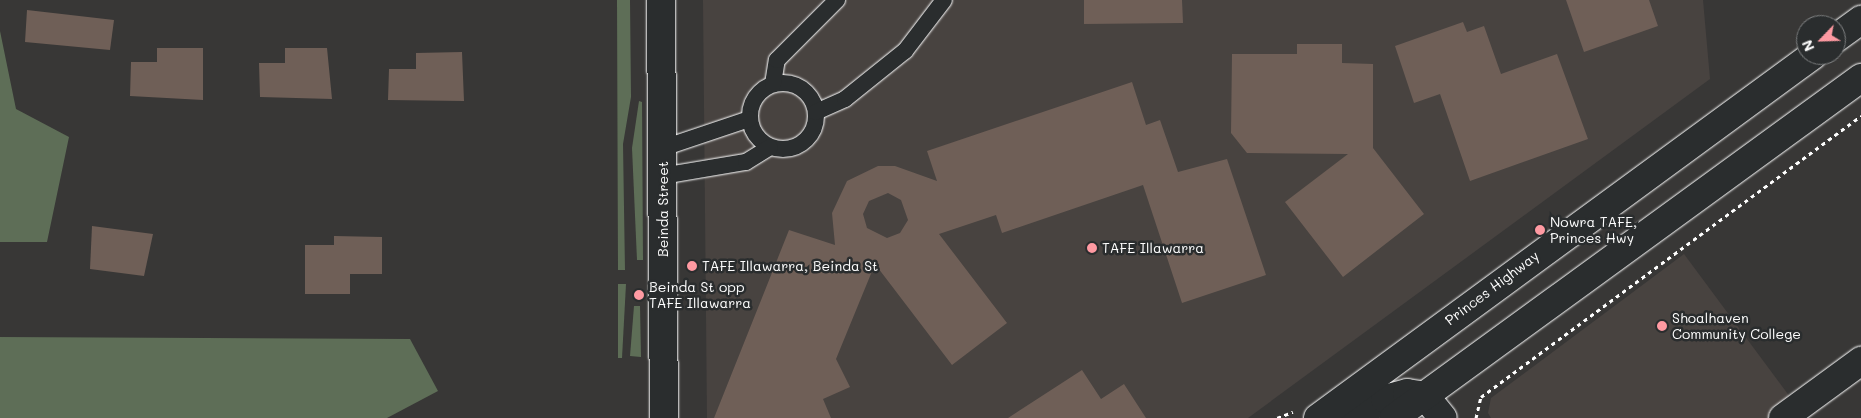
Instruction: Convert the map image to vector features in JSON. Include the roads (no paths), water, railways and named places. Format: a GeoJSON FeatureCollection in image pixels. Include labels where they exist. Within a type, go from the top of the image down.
{"type":"FeatureCollection","features":[{"type":"Feature","properties":{"kind":"main road","name":"Beinda Street"},"geometry":{"type":"LineString","coordinates":[[661,0],[664,418]]}},
{"type":"Feature","properties":{"kind":"main road"},"geometry":{"type":"LineString","coordinates":[[1846,31],[1861,20]]}},
{"type":"Feature","properties":{"kind":"main road","name":"Princes Highway"},"geometry":{"type":"LineString","coordinates":[[1318,418],[1799,65]]}},
{"type":"Feature","properties":{"kind":"main road"},"geometry":{"type":"LineString","coordinates":[[1394,418],[1861,78]]}},
{"type":"Feature","properties":{"kind":"main road"},"geometry":{"type":"LineString","coordinates":[[1783,418],[1861,361]]}},
{"type":"Feature","properties":{"kind":"main road"},"geometry":{"type":"LineString","coordinates":[[1350,418],[1385,399],[1407,393],[1425,396],[1443,418]]}},
{"type":"Feature","properties":{"kind":"lane"},"geometry":{"type":"LineString","coordinates":[[773,84],[777,60],[837,0]]}},
{"type":"Feature","properties":{"kind":"lane"},"geometry":{"type":"LineString","coordinates":[[816,112],[845,100],[905,51],[944,0]]}},
{"type":"Feature","properties":{"kind":"lane"},"geometry":{"type":"LineString","coordinates":[[773,84],[796,85],[806,92],[816,112],[816,124],[803,143],[781,150],[770,147],[756,136],[750,119],[755,97],[773,84]]}},
{"type":"Feature","properties":{"kind":"lane"},"geometry":{"type":"LineString","coordinates":[[663,148],[750,119]]}},
{"type":"Feature","properties":{"kind":"lane"},"geometry":{"type":"LineString","coordinates":[[662,176],[746,162],[770,147]]}},
{"type":"Feature","properties":{"kind":"place","name":"Nowra TAFE, Princes Hwy"},"geometry":{"type":"Point","coordinates":[1540,230]}},
{"type":"Feature","properties":{"kind":"place","name":"TAFE Illawarra"},"geometry":{"type":"Point","coordinates":[1092,248]}},
{"type":"Feature","properties":{"kind":"place","name":"TAFE Illawarra, Beinda St"},"geometry":{"type":"Point","coordinates":[692,266]}},
{"type":"Feature","properties":{"kind":"place","name":"Beinda St opp TAFE Illawarra"},"geometry":{"type":"Point","coordinates":[639,295]}},
{"type":"Feature","properties":{"kind":"place","name":"Shoalhaven Community College"},"geometry":{"type":"Point","coordinates":[1662,326]}}]}
